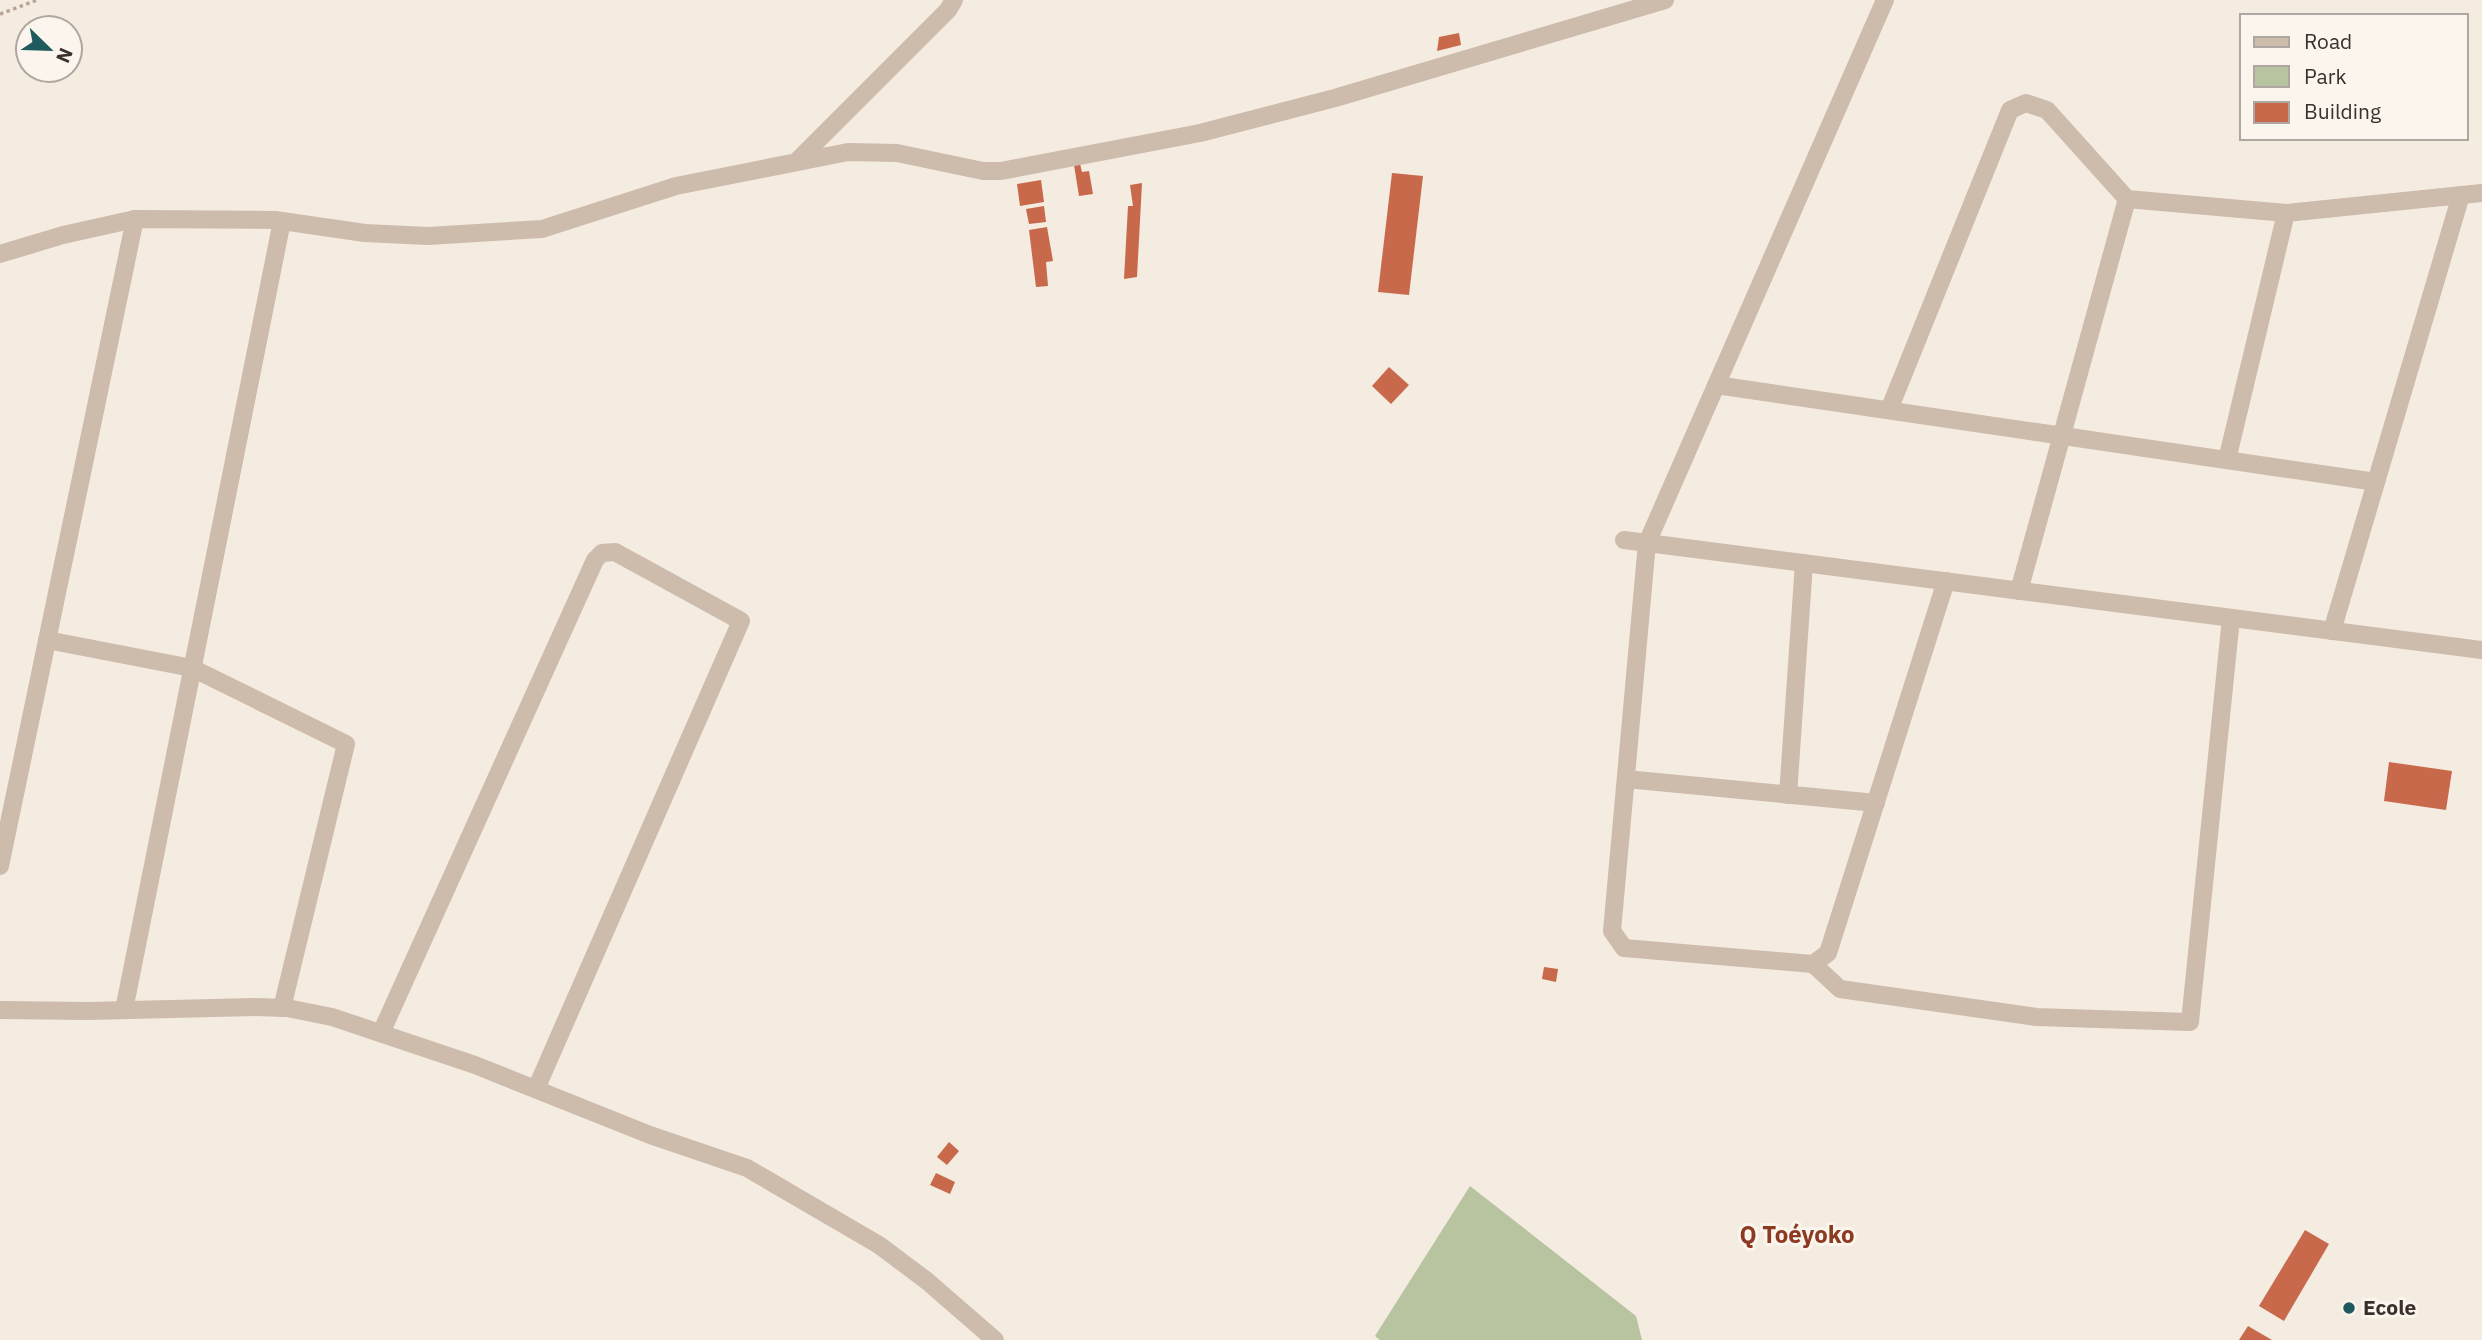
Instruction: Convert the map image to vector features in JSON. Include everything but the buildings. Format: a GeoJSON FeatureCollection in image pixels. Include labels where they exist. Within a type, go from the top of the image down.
{"type":"FeatureCollection","features":[{"type":"Feature","properties":{"kind":"street"},"geometry":{"type":"LineString","coordinates":[[796,162],[948,10],[954,0]]}},
{"type":"Feature","properties":{"kind":"street"},"geometry":{"type":"LineString","coordinates":[[0,254],[63,235],[135,219],[282,221],[365,233],[428,236],[542,229],[676,186],[848,152],[897,153],[927,157],[983,171],[1001,171],[1200,133],[1335,98],[1665,0]]}},
{"type":"Feature","properties":{"kind":"street"},"geometry":{"type":"LineString","coordinates":[[1885,0],[1647,543],[1612,931],[1623,948],[1813,964],[1839,989],[2036,1017],[2190,1022],[2231,618]]}},
{"type":"Feature","properties":{"kind":"street"},"geometry":{"type":"LineString","coordinates":[[1889,410],[2010,110],[2026,103],[2047,110],[2127,199],[2286,213],[2482,193]]}},
{"type":"Feature","properties":{"kind":"street"},"geometry":{"type":"LineString","coordinates":[[2332,631],[2461,195]]}},
{"type":"Feature","properties":{"kind":"street"},"geometry":{"type":"LineString","coordinates":[[2020,590],[2127,199]]}},
{"type":"Feature","properties":{"kind":"street"},"geometry":{"type":"LineString","coordinates":[[2227,460],[2286,213]]}},
{"type":"Feature","properties":{"kind":"street"},"geometry":{"type":"LineString","coordinates":[[0,866],[135,219]]}},
{"type":"Feature","properties":{"kind":"street"},"geometry":{"type":"LineString","coordinates":[[124,1010],[282,221]]}},
{"type":"Feature","properties":{"kind":"street"},"geometry":{"type":"LineString","coordinates":[[1716,385],[2376,482]]}},
{"type":"Feature","properties":{"kind":"street"},"geometry":{"type":"LineString","coordinates":[[1624,540],[2482,650]]}},
{"type":"Feature","properties":{"kind":"street"},"geometry":{"type":"LineString","coordinates":[[381,1033],[595,560],[602,554],[615,552],[741,621],[536,1089]]}},
{"type":"Feature","properties":{"kind":"street"},"geometry":{"type":"LineString","coordinates":[[1788,795],[1804,563]]}},
{"type":"Feature","properties":{"kind":"street"},"geometry":{"type":"LineString","coordinates":[[1813,964],[1828,953],[1946,581]]}},
{"type":"Feature","properties":{"kind":"street"},"geometry":{"type":"LineString","coordinates":[[47,640],[192,668],[346,744],[282,1008]]}},
{"type":"Feature","properties":{"kind":"street"},"geometry":{"type":"LineString","coordinates":[[1626,779],[1876,803]]}},
{"type":"Feature","properties":{"kind":"street"},"geometry":{"type":"LineString","coordinates":[[0,1010],[282,1008],[332,1017],[381,1033],[475,1065],[650,1135],[747,1167],[879,1245],[927,1280],[995,1338]]}},
{"type":"Feature","properties":{"kind":"path"},"geometry":{"type":"LineString","coordinates":[[0,14],[37,0]]}},
{"type":"Feature","properties":{"kind":"green space"},"geometry":{"type":"Polygon","coordinates":[[[1470,1186],[1636,1316],[1642,1340],[1380,1340],[1375,1336],[1470,1186]]]}},
{"type":"Feature","properties":{"kind":"place","name":"Ecole"},"geometry":{"type":"Point","coordinates":[2349,1308]}},
{"type":"Feature","properties":{"kind":"district","name":"Q Toéyoko"},"geometry":{"type":"Point","coordinates":[1797,1235]}}]}
